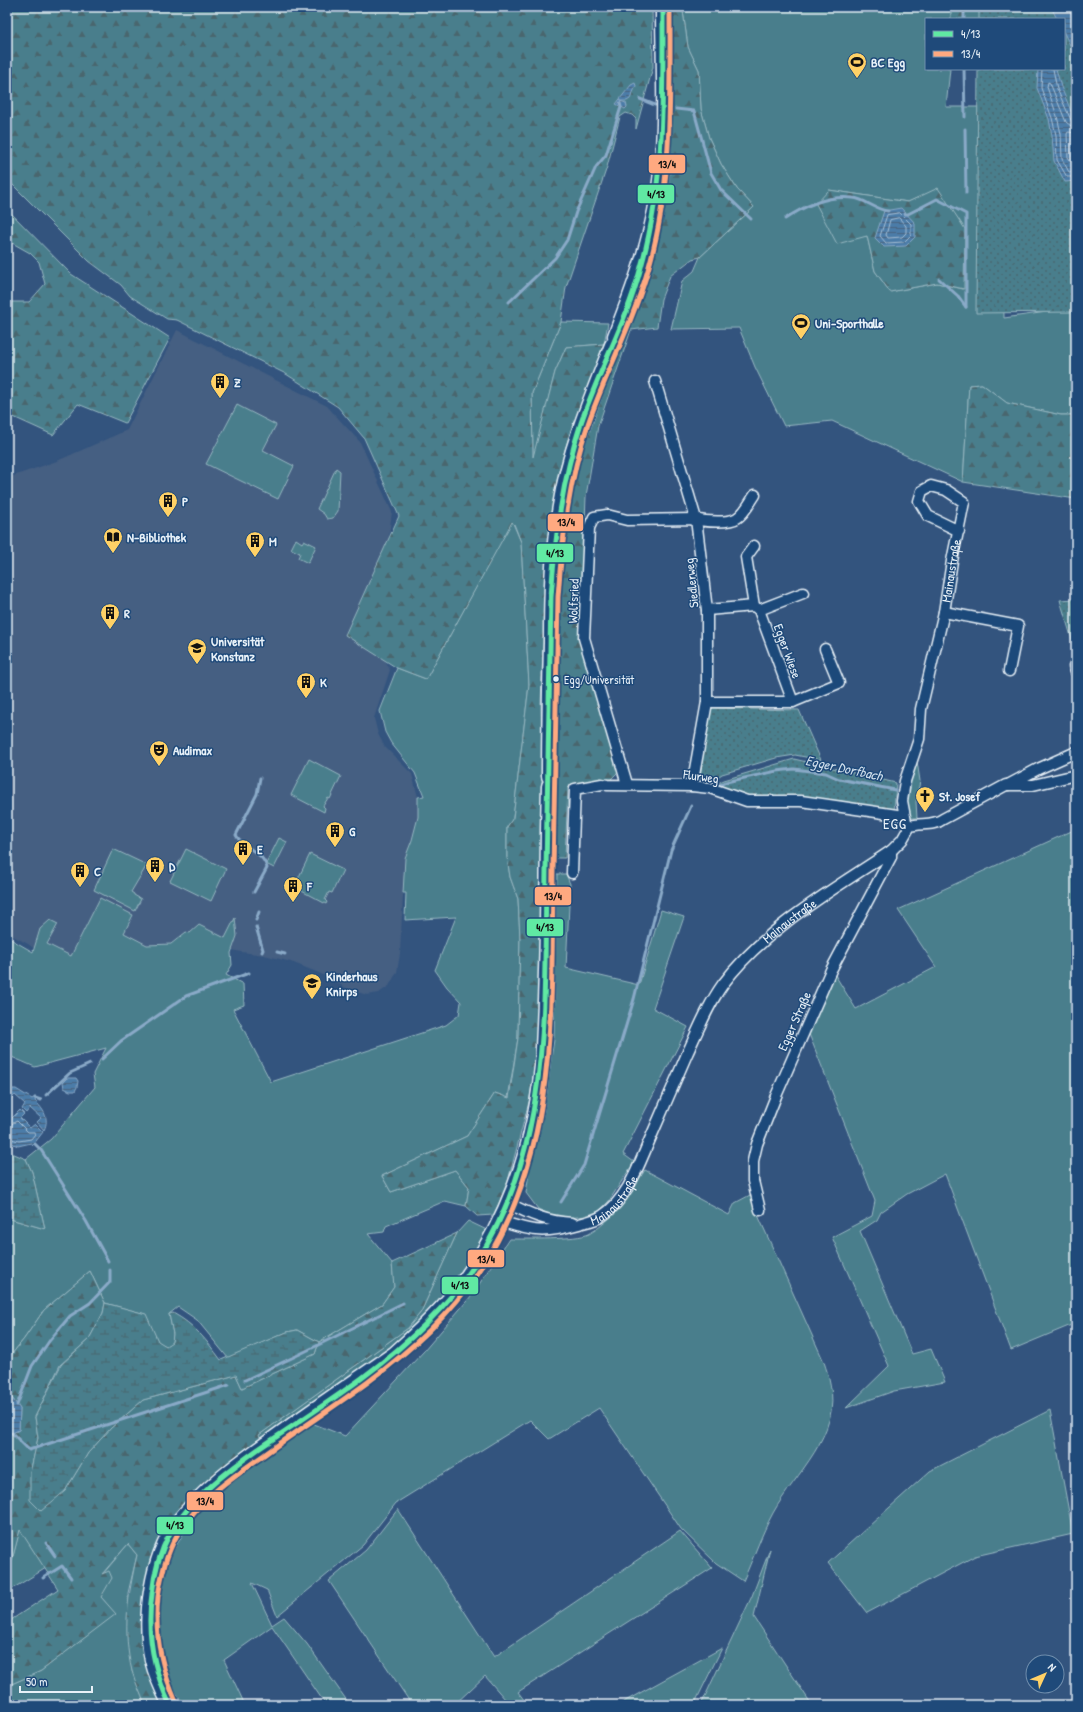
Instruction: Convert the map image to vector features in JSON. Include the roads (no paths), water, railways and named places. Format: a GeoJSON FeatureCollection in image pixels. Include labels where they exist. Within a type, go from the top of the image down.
{"type":"FeatureCollection","features":[{"type":"Feature","properties":{"kind":"main road"},"geometry":{"type":"LineString","coordinates":[[170,1705],[152,1660],[148,1619],[153,1583],[161,1552],[176,1524],[203,1493],[231,1469],[394,1354],[451,1298],[482,1254],[500,1221],[508,1203],[529,1137],[542,1066],[546,947],[551,597],[554,548],[568,465],[581,423],[634,287],[647,248],[658,193],[664,122],[663,7]]}},
{"type":"Feature","properties":{"kind":"street","name":"Siedlerweg"},"geometry":{"type":"LineString","coordinates":[[654,382],[696,519],[707,610],[707,702],[692,786]]}},
{"type":"Feature","properties":{"kind":"street","name":"Mainaustraße"},"geometry":{"type":"LineString","coordinates":[[500,1221],[521,1228],[542,1232],[553,1231],[601,1216],[614,1204],[626,1189],[639,1163],[698,1029],[712,1000],[724,983],[760,944],[804,909],[891,852],[902,840],[910,826],[906,822],[904,816],[902,801],[905,781],[919,739],[920,709],[944,612],[952,561],[959,531],[964,502],[946,490],[931,486],[922,491],[919,501],[928,516],[959,531]]}},
{"type":"Feature","properties":{"kind":"street"},"geometry":{"type":"LineString","coordinates":[[696,519],[704,522],[729,521],[737,518],[755,495]]}},
{"type":"Feature","properties":{"kind":"street","name":"Wolfsried"},"geometry":{"type":"LineString","coordinates":[[627,784],[584,638],[589,528],[594,517],[607,515],[627,520],[696,519]]}},
{"type":"Feature","properties":{"kind":"street","name":"Egger Wiese"},"geometry":{"type":"LineString","coordinates":[[754,546],[746,557],[757,608],[793,702]]}},
{"type":"Feature","properties":{"kind":"street"},"geometry":{"type":"LineString","coordinates":[[707,610],[757,608],[803,593]]}},
{"type":"Feature","properties":{"kind":"street","name":"Mainaustraße"},"geometry":{"type":"LineString","coordinates":[[944,612],[1018,626],[1009,671]]}},
{"type":"Feature","properties":{"kind":"street"},"geometry":{"type":"LineString","coordinates":[[707,702],[793,702],[840,683],[825,649]]}},
{"type":"Feature","properties":{"kind":"street"},"geometry":{"type":"LineString","coordinates":[[910,826],[938,823],[1038,769],[1076,752]]}},
{"type":"Feature","properties":{"kind":"street"},"geometry":{"type":"LineString","coordinates":[[1006,786],[1033,785],[1076,775]]}},
{"type":"Feature","properties":{"kind":"street","name":"Flurweg"},"geometry":{"type":"LineString","coordinates":[[572,873],[575,789],[602,784],[692,786],[710,788],[747,801],[801,801],[904,816]]}},
{"type":"Feature","properties":{"kind":"street","name":"Egger Straße"},"geometry":{"type":"LineString","coordinates":[[760,1210],[753,1181],[753,1161],[757,1144],[776,1096],[831,970],[891,856],[891,852]]}},
{"type":"Feature","properties":{"kind":"street","name":"Mainaustraße"},"geometry":{"type":"LineString","coordinates":[[508,1203],[555,1222],[582,1223]]}},
{"type":"Feature","properties":{"kind":"water"},"geometry":{"type":"Polygon","coordinates":[[[1051,7],[1076,7],[1076,57],[1065,35],[1065,18],[1056,18],[1051,7]]]}},
{"type":"Feature","properties":{"kind":"water"},"geometry":{"type":"Polygon","coordinates":[[[1038,70],[1056,70],[1061,87],[1074,118],[1076,133],[1076,181],[1065,182],[1054,161],[1049,119],[1037,88],[1038,70]]]}},
{"type":"Feature","properties":{"kind":"water"},"geometry":{"type":"Polygon","coordinates":[[[635,83],[636,86],[630,99],[627,101],[620,101],[626,103],[627,107],[625,109],[616,104],[631,85],[635,83]]]}},
{"type":"Feature","properties":{"kind":"water"},"geometry":{"type":"Polygon","coordinates":[[[901,208],[915,223],[915,237],[906,246],[884,247],[875,238],[884,211],[901,208]]]}},
{"type":"Feature","properties":{"kind":"water"},"geometry":{"type":"Polygon","coordinates":[[[67,1078],[76,1078],[78,1081],[75,1091],[70,1091],[64,1088],[63,1082],[67,1078]]]}},
{"type":"Feature","properties":{"kind":"water"},"geometry":{"type":"Polygon","coordinates":[[[16,1089],[32,1099],[35,1097],[35,1101],[45,1114],[46,1126],[44,1130],[37,1122],[41,1118],[30,1108],[26,1113],[22,1109],[25,1104],[15,1095],[7,1102],[7,1090],[16,1089]]]}},
{"type":"Feature","properties":{"kind":"water"},"geometry":{"type":"Polygon","coordinates":[[[20,1110],[24,1114],[20,1118],[30,1128],[35,1124],[43,1132],[33,1145],[31,1143],[18,1146],[7,1141],[7,1123],[20,1110]]]}},
{"type":"Feature","properties":{"kind":"water"},"geometry":{"type":"Polygon","coordinates":[[[12,1398],[20,1409],[19,1430],[7,1435],[7,1399],[12,1398]]]}},
{"type":"Feature","properties":{"kind":"waterway"},"geometry":{"type":"LineString","coordinates":[[964,7],[964,18]]}},
{"type":"Feature","properties":{"kind":"waterway"},"geometry":{"type":"LineString","coordinates":[[964,70],[965,117]]}},
{"type":"Feature","properties":{"kind":"waterway"},"geometry":{"type":"LineString","coordinates":[[640,99],[655,105]]}},
{"type":"Feature","properties":{"kind":"waterway"},"geometry":{"type":"LineString","coordinates":[[509,302],[555,258],[567,240],[576,212],[596,167],[606,155],[621,107],[620,103]]}},
{"type":"Feature","properties":{"kind":"waterway"},"geometry":{"type":"LineString","coordinates":[[676,109],[694,111],[711,173],[721,190],[751,219]]}},
{"type":"Feature","properties":{"kind":"waterway"},"geometry":{"type":"LineString","coordinates":[[965,129],[966,193]]}},
{"type":"Feature","properties":{"kind":"waterway"},"geometry":{"type":"LineString","coordinates":[[785,219],[817,202],[835,198],[853,198],[862,200],[879,209],[888,211]]}},
{"type":"Feature","properties":{"kind":"waterway"},"geometry":{"type":"LineString","coordinates":[[905,214],[908,214],[937,199],[966,214],[966,307]]}},
{"type":"Feature","properties":{"kind":"waterway"},"geometry":{"type":"LineString","coordinates":[[939,279],[958,296],[966,307]]}},
{"type":"Feature","properties":{"kind":"waterway","name":"Egger Dorfbach"},"geometry":{"type":"LineString","coordinates":[[718,786],[726,782],[777,771],[794,769],[826,773],[839,779],[895,790]]}},
{"type":"Feature","properties":{"kind":"waterway"},"geometry":{"type":"LineString","coordinates":[[254,892],[267,868],[265,862],[243,844],[236,835],[257,794],[260,778]]}},
{"type":"Feature","properties":{"kind":"waterway"},"geometry":{"type":"LineString","coordinates":[[561,1202],[584,1165],[634,999],[671,850],[691,806]]}},
{"type":"Feature","properties":{"kind":"waterway"},"geometry":{"type":"LineString","coordinates":[[256,920],[259,912]]}},
{"type":"Feature","properties":{"kind":"waterway"},"geometry":{"type":"LineString","coordinates":[[256,927],[263,950],[262,952]]}},
{"type":"Feature","properties":{"kind":"waterway"},"geometry":{"type":"LineString","coordinates":[[277,952],[285,954]]}},
{"type":"Feature","properties":{"kind":"waterway"},"geometry":{"type":"LineString","coordinates":[[102,1059],[121,1041],[186,996],[249,973]]}},
{"type":"Feature","properties":{"kind":"waterway"},"geometry":{"type":"LineString","coordinates":[[46,1095],[70,1073],[90,1064]]}},
{"type":"Feature","properties":{"kind":"waterway"},"geometry":{"type":"LineString","coordinates":[[35,1098],[41,1100]]}},
{"type":"Feature","properties":{"kind":"waterway"},"geometry":{"type":"LineString","coordinates":[[35,1144],[39,1148]]}},
{"type":"Feature","properties":{"kind":"waterway"},"geometry":{"type":"LineString","coordinates":[[41,1150],[86,1221],[108,1261]]}},
{"type":"Feature","properties":{"kind":"waterway"},"geometry":{"type":"LineString","coordinates":[[17,1405],[32,1366],[50,1340],[70,1316],[90,1303],[110,1282],[110,1270]]}},
{"type":"Feature","properties":{"kind":"waterway"},"geometry":{"type":"LineString","coordinates":[[245,1380],[403,1303]]}},
{"type":"Feature","properties":{"kind":"waterway"},"geometry":{"type":"LineString","coordinates":[[12,1433],[29,1450],[229,1385]]}},
{"type":"Feature","properties":{"kind":"waterway"},"geometry":{"type":"LineString","coordinates":[[46,1543],[55,1556]]}},
{"type":"Feature","properties":{"kind":"waterway"},"geometry":{"type":"LineString","coordinates":[[43,1578],[62,1566],[71,1578]]}},
{"type":"Feature","properties":{"kind":"place","name":"BC Egg"},"geometry":{"type":"Point","coordinates":[857,79]}},
{"type":"Feature","properties":{"kind":"place","name":"Uni-Sporthalle"},"geometry":{"type":"Point","coordinates":[801,340]}},
{"type":"Feature","properties":{"kind":"place","name":"Z"},"geometry":{"type":"Point","coordinates":[220,399]}},
{"type":"Feature","properties":{"kind":"place","name":"P"},"geometry":{"type":"Point","coordinates":[168,518]}},
{"type":"Feature","properties":{"kind":"place","name":"N-Bibliothek"},"geometry":{"type":"Point","coordinates":[113,554]}},
{"type":"Feature","properties":{"kind":"place","name":"M"},"geometry":{"type":"Point","coordinates":[255,558]}},
{"type":"Feature","properties":{"kind":"place","name":"R"},"geometry":{"type":"Point","coordinates":[110,630]}},
{"type":"Feature","properties":{"kind":"place","name":"Universität Konstanz"},"geometry":{"type":"Point","coordinates":[197,665]}},
{"type":"Feature","properties":{"kind":"place","name":"Egg/Universität"},"geometry":{"type":"Point","coordinates":[556,679]}},
{"type":"Feature","properties":{"kind":"place","name":"K"},"geometry":{"type":"Point","coordinates":[306,699]}},
{"type":"Feature","properties":{"kind":"place","name":"Audimax"},"geometry":{"type":"Point","coordinates":[159,767]}},
{"type":"Feature","properties":{"kind":"place","name":"St. Josef"},"geometry":{"type":"Point","coordinates":[925,813]}},
{"type":"Feature","properties":{"kind":"place","name":"G"},"geometry":{"type":"Point","coordinates":[335,848]}},
{"type":"Feature","properties":{"kind":"place","name":"E"},"geometry":{"type":"Point","coordinates":[243,866]}},
{"type":"Feature","properties":{"kind":"place","name":"D"},"geometry":{"type":"Point","coordinates":[155,883]}},
{"type":"Feature","properties":{"kind":"place","name":"C"},"geometry":{"type":"Point","coordinates":[80,888]}},
{"type":"Feature","properties":{"kind":"place","name":"F"},"geometry":{"type":"Point","coordinates":[293,903]}},
{"type":"Feature","properties":{"kind":"place","name":"Kinderhaus Knirps"},"geometry":{"type":"Point","coordinates":[312,1000]}},
{"type":"Feature","properties":{"kind":"district","name":"EGG"},"geometry":{"type":"Point","coordinates":[895,824]}}]}
